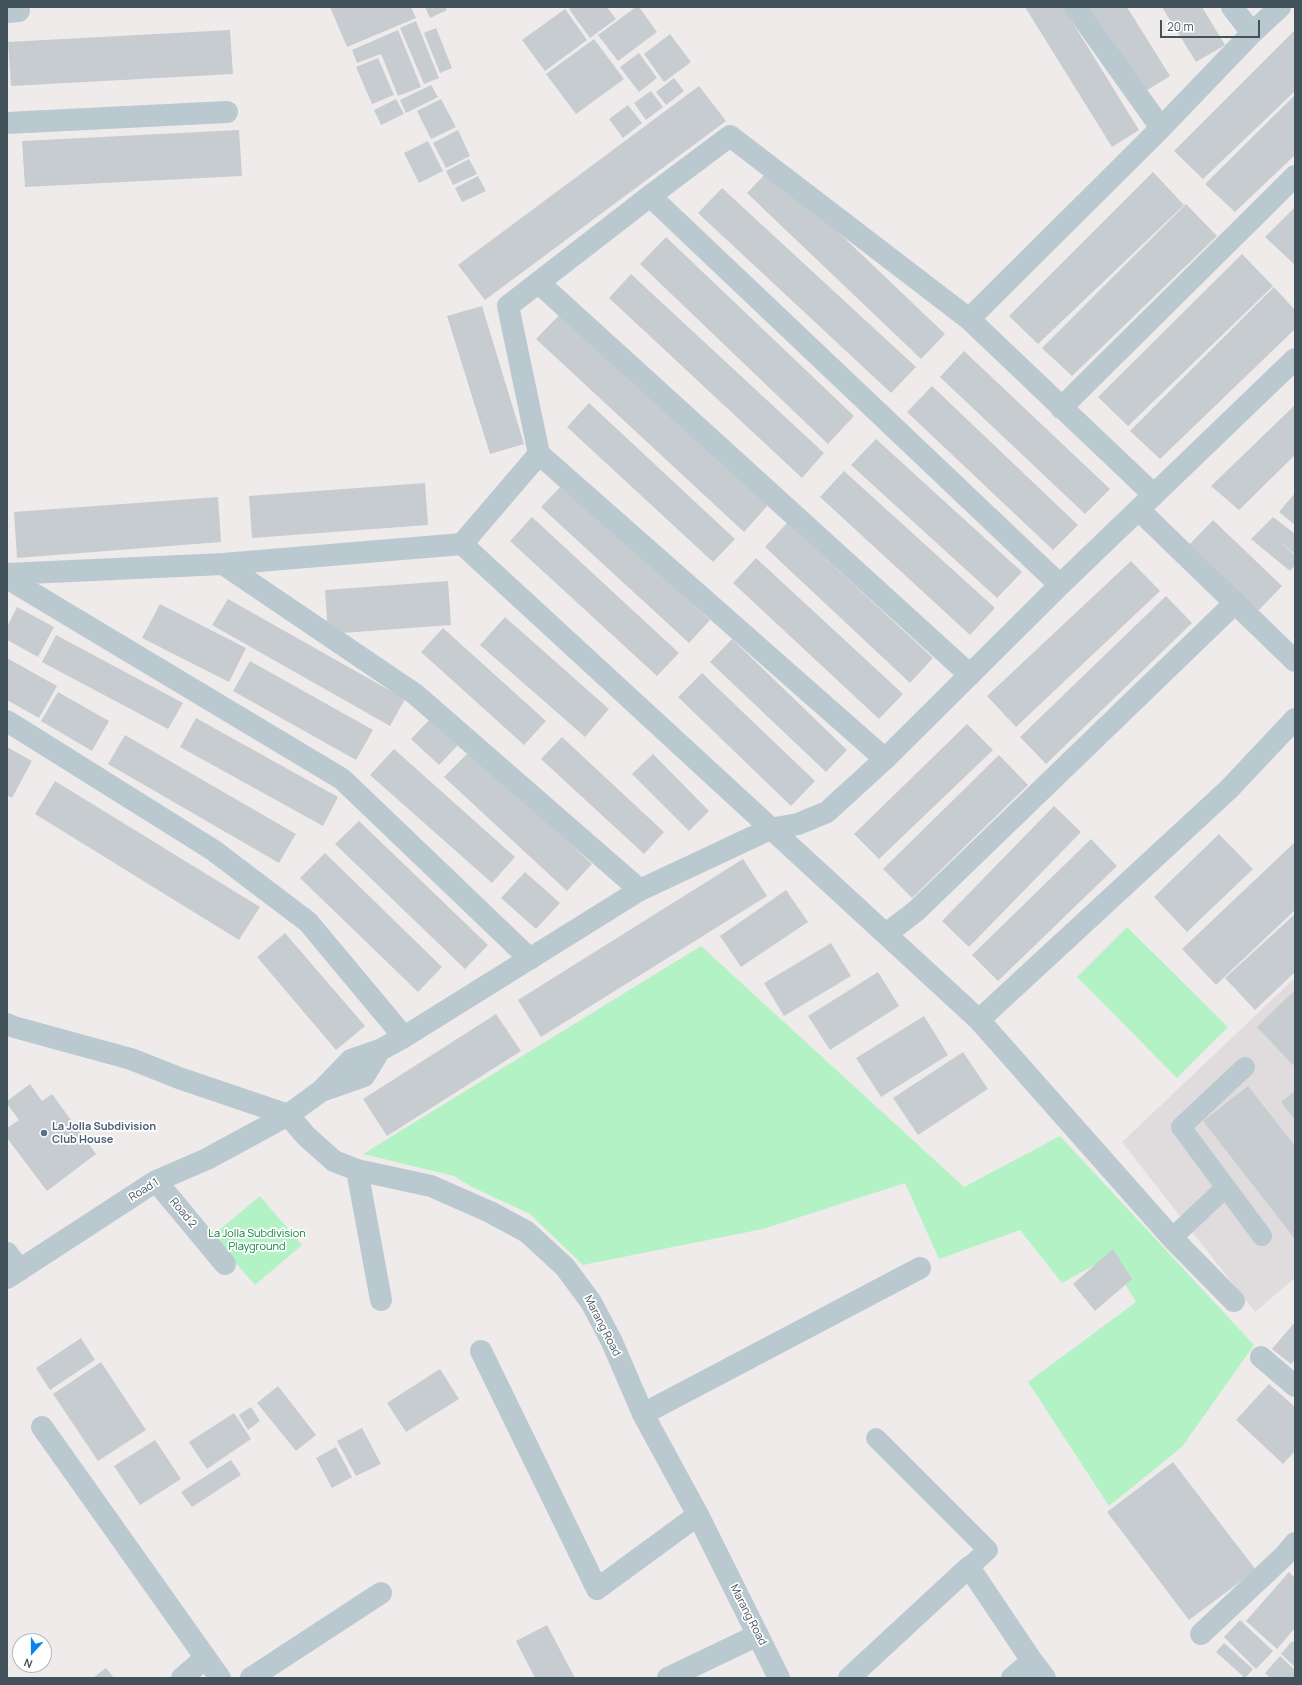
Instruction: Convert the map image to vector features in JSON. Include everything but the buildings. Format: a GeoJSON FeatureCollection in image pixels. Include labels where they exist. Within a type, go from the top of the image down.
{"type":"FeatureCollection","features":[{"type":"Feature","properties":{"kind":"street"},"geometry":{"type":"LineString","coordinates":[[7,12],[19,11],[18,7]]}},
{"type":"Feature","properties":{"kind":"street"},"geometry":{"type":"LineString","coordinates":[[1075,7],[1161,128]]}},
{"type":"Feature","properties":{"kind":"street"},"geometry":{"type":"LineString","coordinates":[[1232,7],[1252,33]]}},
{"type":"Feature","properties":{"kind":"street"},"geometry":{"type":"LineString","coordinates":[[969,319],[1161,128],[1252,33],[1280,7]]}},
{"type":"Feature","properties":{"kind":"street"},"geometry":{"type":"LineString","coordinates":[[7,123],[227,112]]}},
{"type":"Feature","properties":{"kind":"street"},"geometry":{"type":"LineString","coordinates":[[885,759],[539,454],[508,306],[730,136],[969,319],[1061,408],[1235,603],[1295,661]]}},
{"type":"Feature","properties":{"kind":"street"},"geometry":{"type":"LineString","coordinates":[[1061,408],[1295,176]]}},
{"type":"Feature","properties":{"kind":"street"},"geometry":{"type":"LineString","coordinates":[[650,196],[1060,585]]}},
{"type":"Feature","properties":{"kind":"street"},"geometry":{"type":"LineString","coordinates":[[539,283],[970,675]]}},
{"type":"Feature","properties":{"kind":"street","name":"Road 1"},"geometry":{"type":"LineString","coordinates":[[14,1274],[156,1181],[207,1159],[288,1115],[321,1091],[351,1060],[380,1050],[404,1037],[640,890],[770,829],[798,824],[827,812],[885,759],[1060,585],[1295,359]]}},
{"type":"Feature","properties":{"kind":"street"},"geometry":{"type":"LineString","coordinates":[[7,574],[223,564],[462,544],[539,454]]}},
{"type":"Feature","properties":{"kind":"street"},"geometry":{"type":"LineString","coordinates":[[462,544],[979,1020],[1172,1238],[1234,1301]]}},
{"type":"Feature","properties":{"kind":"street"},"geometry":{"type":"LineString","coordinates":[[223,564],[415,694],[640,890]]}},
{"type":"Feature","properties":{"kind":"street"},"geometry":{"type":"LineString","coordinates":[[7,578],[342,779],[530,959]]}},
{"type":"Feature","properties":{"kind":"street"},"geometry":{"type":"LineString","coordinates":[[886,934],[916,911],[1235,603]]}},
{"type":"Feature","properties":{"kind":"street"},"geometry":{"type":"LineString","coordinates":[[979,1020],[1229,789],[1295,719]]}},
{"type":"Feature","properties":{"kind":"street"},"geometry":{"type":"LineString","coordinates":[[7,721],[213,850],[308,922],[404,1037]]}},
{"type":"Feature","properties":{"kind":"street"},"geometry":{"type":"LineString","coordinates":[[7,1024],[131,1059],[185,1080],[288,1115]]}},
{"type":"Feature","properties":{"kind":"street","name":"Marang Road"},"geometry":{"type":"LineString","coordinates":[[288,1115],[306,1136],[334,1161],[357,1170],[432,1186],[490,1212],[526,1232],[565,1267],[592,1302],[612,1342],[643,1414],[698,1515],[779,1678]]}},
{"type":"Feature","properties":{"kind":"street"},"geometry":{"type":"LineString","coordinates":[[357,1170],[381,1300]]}},
{"type":"Feature","properties":{"kind":"street","name":"Road 2"},"geometry":{"type":"LineString","coordinates":[[156,1181],[225,1264]]}},
{"type":"Feature","properties":{"kind":"street"},"geometry":{"type":"LineString","coordinates":[[7,1253],[14,1274]]}},
{"type":"Feature","properties":{"kind":"street"},"geometry":{"type":"LineString","coordinates":[[643,1414],[920,1268]]}},
{"type":"Feature","properties":{"kind":"street"},"geometry":{"type":"LineString","coordinates":[[482,1351],[597,1589],[698,1515]]}},
{"type":"Feature","properties":{"kind":"street"},"geometry":{"type":"LineString","coordinates":[[1261,1357],[1295,1386]]}},
{"type":"Feature","properties":{"kind":"street"},"geometry":{"type":"LineString","coordinates":[[42,1427],[220,1678]]}},
{"type":"Feature","properties":{"kind":"street"},"geometry":{"type":"LineString","coordinates":[[1201,1634],[1291,1555]]}},
{"type":"Feature","properties":{"kind":"street"},"geometry":{"type":"LineString","coordinates":[[850,1678],[969,1567],[1045,1678]]}},
{"type":"Feature","properties":{"kind":"street"},"geometry":{"type":"LineString","coordinates":[[251,1678],[381,1593]]}},
{"type":"Feature","properties":{"kind":"street"},"geometry":{"type":"LineString","coordinates":[[668,1678],[758,1635]]}},
{"type":"Feature","properties":{"kind":"street"},"geometry":{"type":"LineString","coordinates":[[182,1678],[206,1658]]}},
{"type":"Feature","properties":{"kind":"street"},"geometry":{"type":"LineString","coordinates":[[1012,1678],[1032,1661]]}},
{"type":"Feature","properties":{"kind":"lane"},"geometry":{"type":"LineString","coordinates":[[1245,1067],[1181,1127],[1262,1236]]}},
{"type":"Feature","properties":{"kind":"lane"},"geometry":{"type":"LineString","coordinates":[[1172,1238],[1226,1187]]}},
{"type":"Feature","properties":{"kind":"lane"},"geometry":{"type":"LineString","coordinates":[[876,1438],[988,1550],[969,1567]]}},
{"type":"Feature","properties":{"kind":"shaded area"},"geometry":{"type":"Polygon","coordinates":[[[1295,978],[1295,1278],[1255,1312],[1122,1142],[1295,978]]]}},
{"type":"Feature","properties":{"kind":"green space"},"geometry":{"type":"Polygon","coordinates":[[[1127,927],[1228,1027],[1177,1078],[1077,977],[1127,927]]]}},
{"type":"Feature","properties":{"kind":"green space"},"geometry":{"type":"Polygon","coordinates":[[[701,946],[964,1187],[1060,1136],[1254,1345],[1182,1447],[1109,1506],[1028,1382],[1136,1302],[1109,1257],[1062,1283],[1020,1230],[939,1259],[905,1183],[763,1229],[583,1265],[530,1214],[472,1187],[454,1176],[363,1154],[701,946]]]}},
{"type":"Feature","properties":{"kind":"green space","name":"La Jolla Subdivision Playground"},"geometry":{"type":"Polygon","coordinates":[[[260,1196],[302,1245],[255,1285],[212,1236],[260,1196]]]}},
{"type":"Feature","properties":{"kind":"place","name":"La Jolla Subdivision Club House"},"geometry":{"type":"Point","coordinates":[44,1133]}}]}
